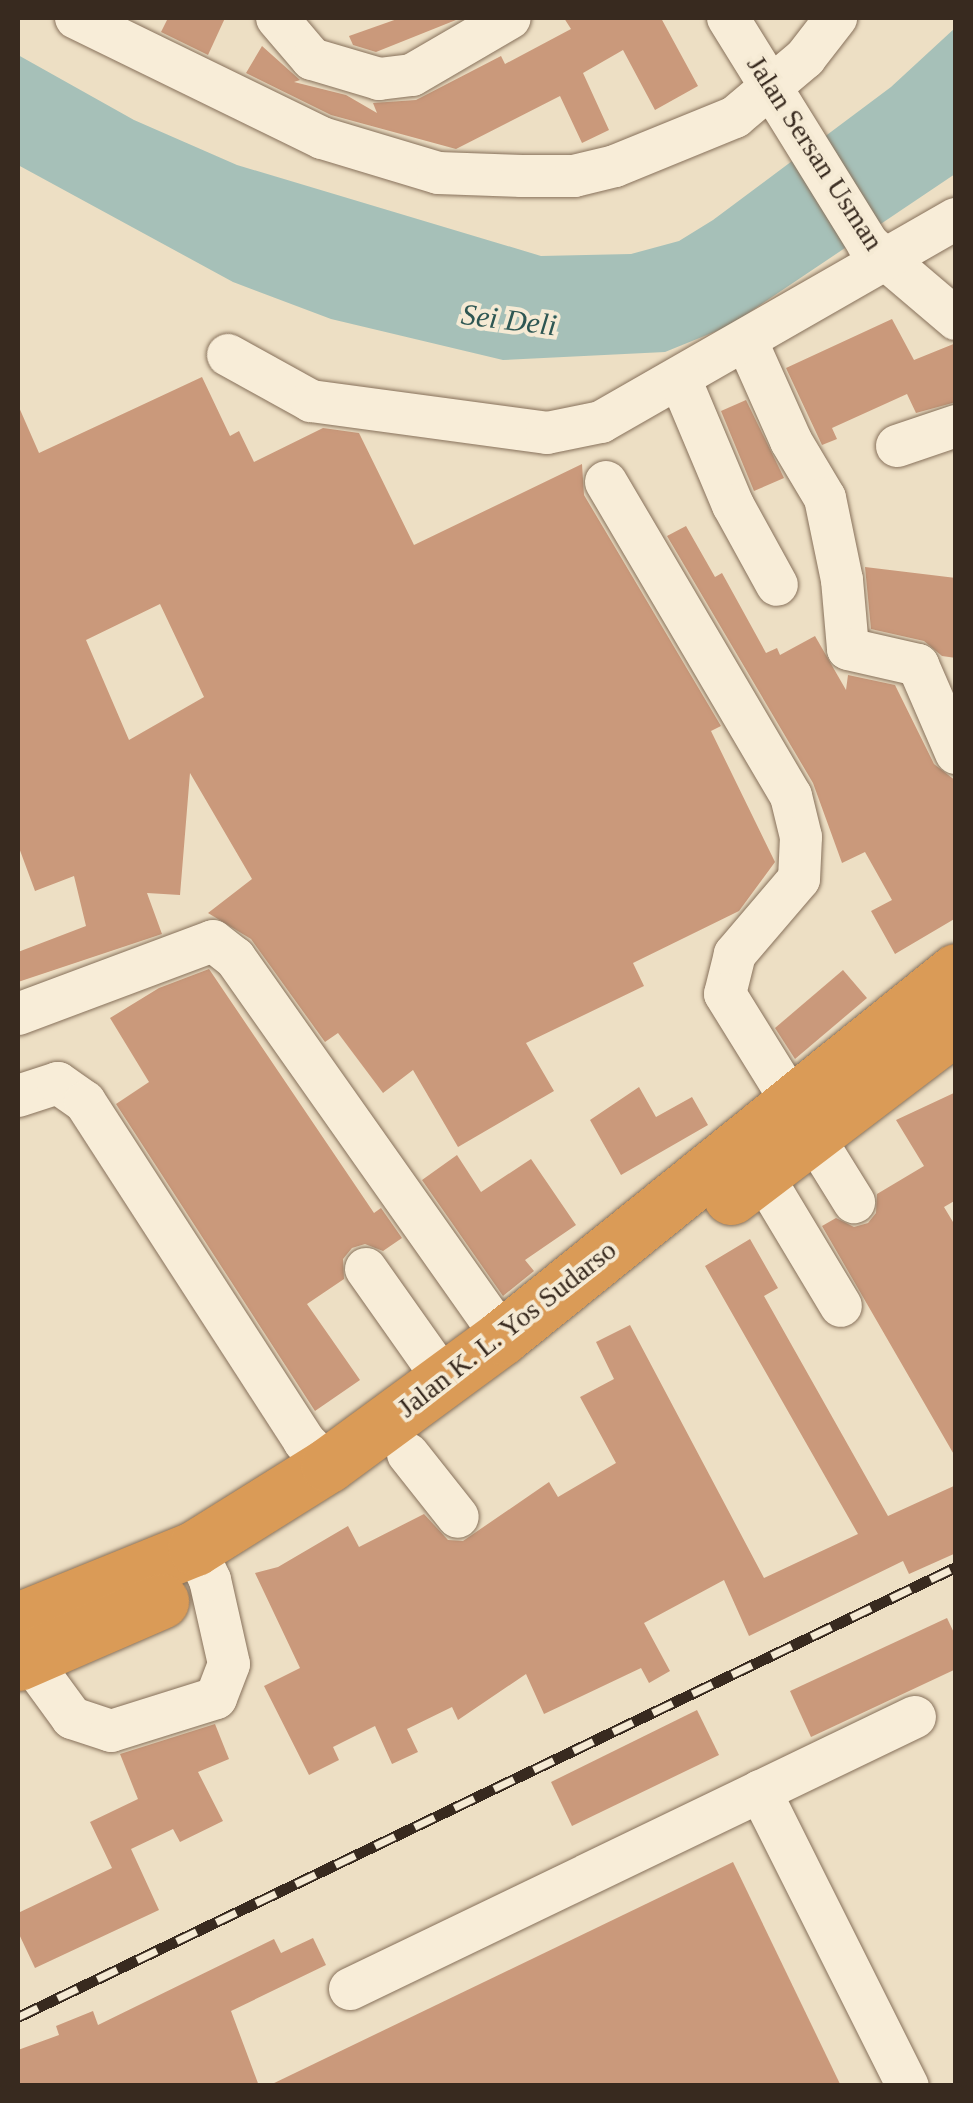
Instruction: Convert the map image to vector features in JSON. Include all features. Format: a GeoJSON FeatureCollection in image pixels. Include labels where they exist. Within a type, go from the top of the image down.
{"type":"FeatureCollection","features":[{"type":"Feature","properties":{"kind":"highway","name":"Jalan K. L. Yos Sudarso"},"geometry":{"type":"LineString","coordinates":[[21,1647],[203,1564],[408,1454],[761,1173],[799,1120],[956,971]]}},
{"type":"Feature","properties":{"kind":"highway","name":"Jalan K. L. Yos Sudarso"},"geometry":{"type":"LineString","coordinates":[[203,1564],[328,1465],[799,1120],[956,1026]]}},
{"type":"Feature","properties":{"kind":"street"},"geometry":{"type":"LineString","coordinates":[[76,18],[322,138],[438,173],[574,176],[615,166],[735,117],[773,87],[836,18]]}},
{"type":"Feature","properties":{"kind":"street"},"geometry":{"type":"LineString","coordinates":[[277,18],[312,59],[379,80],[412,75],[510,18]]}},
{"type":"Feature","properties":{"kind":"street","name":"Jalan Sersan Usman"},"geometry":{"type":"LineString","coordinates":[[728,18],[876,252],[956,319]]}},
{"type":"Feature","properties":{"kind":"street"},"geometry":{"type":"LineString","coordinates":[[228,356],[311,401],[547,433],[600,422],[747,342],[876,252],[956,219]]}},
{"type":"Feature","properties":{"kind":"street"},"geometry":{"type":"LineString","coordinates":[[747,342],[790,441],[825,498],[842,580],[848,650],[918,664],[956,753]]}},
{"type":"Feature","properties":{"kind":"street"},"geometry":{"type":"LineString","coordinates":[[680,379],[733,504],[778,585]]}},
{"type":"Feature","properties":{"kind":"street"},"geometry":{"type":"LineString","coordinates":[[897,446],[956,426]]}},
{"type":"Feature","properties":{"kind":"street"},"geometry":{"type":"LineString","coordinates":[[606,482],[791,796],[801,837],[799,878],[735,954],[725,994],[799,1120],[854,1202]]}},
{"type":"Feature","properties":{"kind":"street"},"geometry":{"type":"LineString","coordinates":[[18,1014],[213,941],[235,958],[502,1336]]}},
{"type":"Feature","properties":{"kind":"street"},"geometry":{"type":"LineString","coordinates":[[18,1096],[58,1083],[85,1102],[304,1441],[328,1465]]}},
{"type":"Feature","properties":{"kind":"street"},"geometry":{"type":"LineString","coordinates":[[761,1173],[841,1306]]}},
{"type":"Feature","properties":{"kind":"street"},"geometry":{"type":"LineString","coordinates":[[366,1269],[445,1381]]}},
{"type":"Feature","properties":{"kind":"street"},"geometry":{"type":"LineString","coordinates":[[408,1454],[458,1517]]}},
{"type":"Feature","properties":{"kind":"street"},"geometry":{"type":"LineString","coordinates":[[21,1647],[72,1718],[111,1732],[216,1698],[229,1664],[203,1564]]}},
{"type":"Feature","properties":{"kind":"street"},"geometry":{"type":"LineString","coordinates":[[350,1989],[916,1717]]}},
{"type":"Feature","properties":{"kind":"street"},"geometry":{"type":"LineString","coordinates":[[760,1790],[908,2086]]}},
{"type":"Feature","properties":{"kind":"water","name":"Sei Deli"},"geometry":{"type":"Polygon","coordinates":[[[955,28],[955,174],[729,326],[665,352],[503,360],[331,319],[233,282],[18,165],[18,55],[134,120],[237,165],[541,256],[631,254],[679,241],[713,220],[891,87],[955,28]]]}},
{"type":"Feature","properties":{"kind":"building"},"geometry":{"type":"Polygon","coordinates":[[[168,18],[225,18],[208,55],[161,32],[168,18]]]}},
{"type":"Feature","properties":{"kind":"building"},"geometry":{"type":"Polygon","coordinates":[[[400,18],[461,18],[376,52],[353,45],[349,36],[400,18]]]}},
{"type":"Feature","properties":{"kind":"building"},"geometry":{"type":"Polygon","coordinates":[[[564,18],[661,18],[698,86],[655,110],[623,50],[583,73],[609,130],[582,143],[560,96],[456,149],[331,115],[246,73],[262,46],[300,80],[294,82],[346,95],[377,113],[373,103],[416,100],[501,56],[505,64],[571,29],[564,18]]]}},
{"type":"Feature","properties":{"kind":"building"},"geometry":{"type":"Polygon","coordinates":[[[892,319],[914,360],[956,343],[956,402],[916,413],[907,394],[832,428],[837,439],[822,445],[786,368],[892,319]]]}},
{"type":"Feature","properties":{"kind":"building"},"geometry":{"type":"Polygon","coordinates":[[[202,377],[230,436],[239,431],[254,462],[323,428],[359,433],[414,545],[582,464],[584,495],[721,726],[711,731],[775,862],[739,911],[633,963],[644,986],[526,1043],[554,1091],[458,1147],[413,1070],[383,1093],[338,1033],[325,1042],[251,939],[208,913],[252,879],[190,773],[180,895],[147,893],[162,934],[18,982],[18,952],[86,926],[74,876],[35,891],[18,845],[18,405],[39,453],[202,377]],[[160,604],[86,640],[129,740],[204,697],[160,604]]]}},
{"type":"Feature","properties":{"kind":"building"},"geometry":{"type":"Polygon","coordinates":[[[746,400],[784,478],[754,491],[721,411],[746,400]]]}},
{"type":"Feature","properties":{"kind":"building"},"geometry":{"type":"Polygon","coordinates":[[[686,526],[715,577],[722,573],[766,653],[777,648],[780,655],[815,636],[846,690],[848,675],[895,685],[934,764],[956,781],[956,918],[895,954],[871,911],[892,900],[865,852],[842,863],[813,783],[667,536],[686,526]]]}},
{"type":"Feature","properties":{"kind":"building"},"geometry":{"type":"Polygon","coordinates":[[[865,567],[956,578],[956,658],[942,656],[924,641],[871,629],[865,567]]]}},
{"type":"Feature","properties":{"kind":"building"},"geometry":{"type":"Polygon","coordinates":[[[209,969],[374,1213],[381,1208],[402,1238],[383,1251],[365,1244],[352,1248],[343,1259],[344,1279],[307,1304],[360,1380],[315,1411],[116,1104],[149,1082],[110,1018],[159,988],[209,969]]]}},
{"type":"Feature","properties":{"kind":"building"},"geometry":{"type":"Polygon","coordinates":[[[843,970],[867,998],[795,1059],[775,1028],[843,970]]]}},
{"type":"Feature","properties":{"kind":"building"},"geometry":{"type":"Polygon","coordinates":[[[639,1087],[656,1117],[692,1097],[708,1125],[621,1175],[590,1120],[639,1087]]]}},
{"type":"Feature","properties":{"kind":"building"},"geometry":{"type":"Polygon","coordinates":[[[956,1092],[956,1200],[944,1207],[956,1227],[956,1458],[822,1226],[836,1218],[854,1227],[868,1223],[876,1213],[877,1194],[924,1166],[896,1120],[956,1092]]]}},
{"type":"Feature","properties":{"kind":"building"},"geometry":{"type":"Polygon","coordinates":[[[457,1155],[481,1192],[531,1159],[576,1225],[525,1260],[534,1271],[503,1296],[422,1180],[457,1155]]]}},
{"type":"Feature","properties":{"kind":"building"},"geometry":{"type":"Polygon","coordinates":[[[750,1239],[778,1288],[764,1296],[888,1516],[956,1485],[956,1553],[909,1574],[903,1561],[749,1636],[724,1580],[644,1623],[670,1671],[649,1683],[641,1668],[544,1714],[526,1674],[458,1720],[452,1707],[407,1729],[418,1752],[392,1764],[375,1726],[333,1747],[339,1760],[309,1775],[264,1686],[300,1668],[255,1573],[278,1567],[348,1526],[359,1547],[424,1514],[448,1540],[463,1541],[549,1482],[558,1497],[616,1463],[580,1397],[614,1379],[596,1342],[630,1325],[764,1578],[858,1534],[705,1266],[750,1239]]]}},
{"type":"Feature","properties":{"kind":"building"},"geometry":{"type":"Polygon","coordinates":[[[947,1618],[956,1637],[956,1669],[811,1737],[790,1691],[947,1618]]]}},
{"type":"Feature","properties":{"kind":"building"},"geometry":{"type":"Polygon","coordinates":[[[697,1710],[719,1755],[572,1826],[551,1782],[697,1710]]]}},
{"type":"Feature","properties":{"kind":"building"},"geometry":{"type":"Polygon","coordinates":[[[215,1724],[229,1759],[198,1772],[223,1821],[180,1842],[173,1829],[131,1849],[159,1910],[35,1968],[18,1932],[18,1913],[112,1868],[90,1822],[138,1799],[120,1754],[215,1724]]]}},
{"type":"Feature","properties":{"kind":"building"},"geometry":{"type":"Polygon","coordinates":[[[733,1862],[841,2086],[268,2086],[733,1862]]]}},
{"type":"Feature","properties":{"kind":"building"},"geometry":{"type":"Polygon","coordinates":[[[313,1938],[326,1965],[231,2011],[259,2086],[18,2086],[18,2050],[59,2035],[56,2026],[93,2011],[98,2025],[274,1939],[281,1953],[313,1938]]]}},
{"type":"Feature","properties":{"kind":"railway"},"geometry":{"type":"LineString","coordinates":[[18,2017],[956,1567]]}}]}
